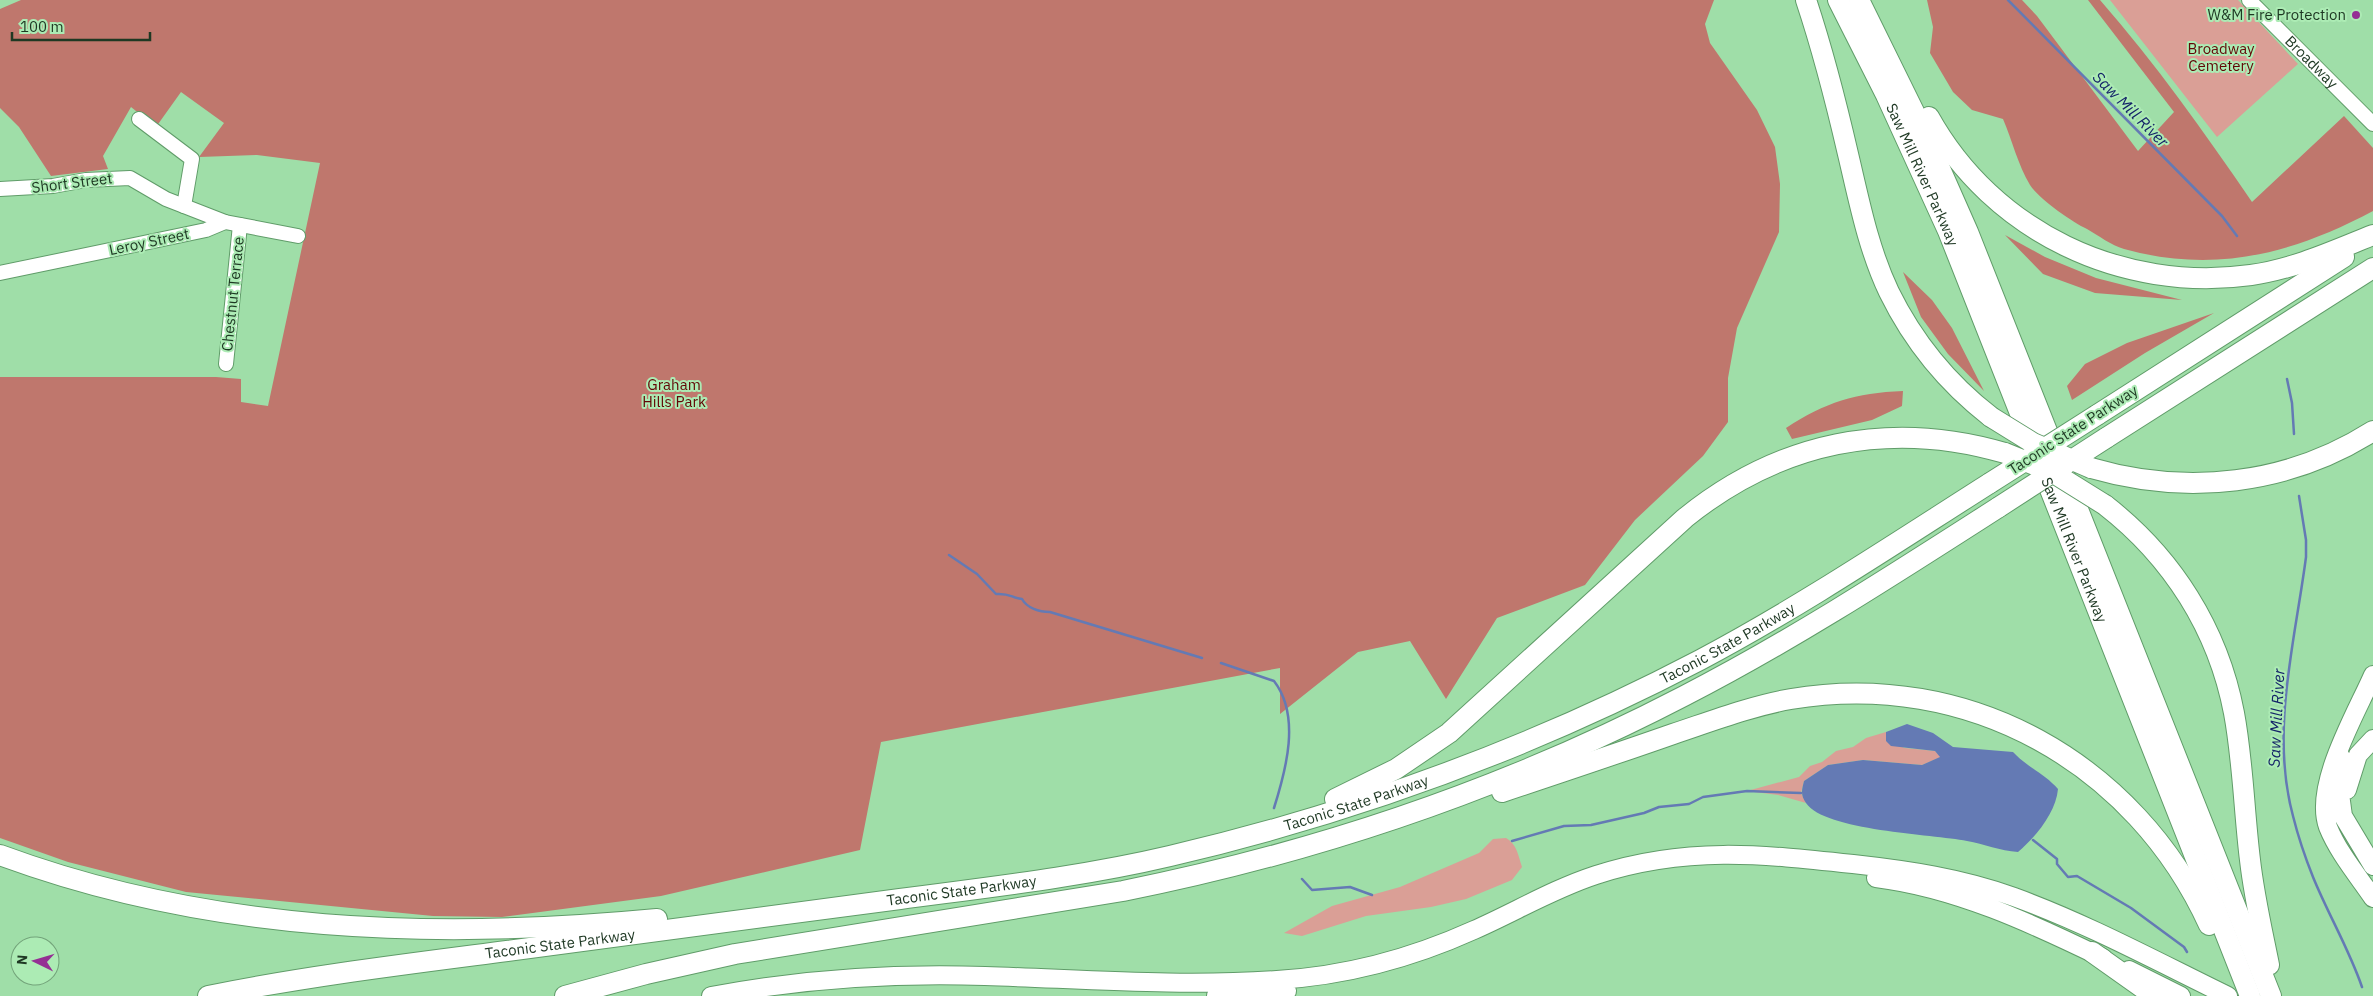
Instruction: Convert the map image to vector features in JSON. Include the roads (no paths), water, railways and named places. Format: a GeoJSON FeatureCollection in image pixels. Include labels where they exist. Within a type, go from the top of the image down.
{"type":"FeatureCollection","features":[{"type":"Feature","properties":{"kind":"highway"},"geometry":{"type":"LineString","coordinates":[[1806,0],[1831,82],[1869,240],[1888,290],[1915,338],[1936,366],[1962,392],[1991,416],[2033,443],[2091,468],[2132,478],[2166,483],[2200,484],[2271,475],[2303,466],[2337,452],[2373,431]]}},
{"type":"Feature","properties":{"kind":"highway","name":"Saw Mill River Parkway"},"geometry":{"type":"LineString","coordinates":[[1838,0],[1889,102],[1948,232],[2231,962],[2250,996]]}},
{"type":"Feature","properties":{"kind":"highway","name":"Saw Mill River Parkway"},"geometry":{"type":"LineString","coordinates":[[1859,0],[1926,136],[1968,232],[2270,987]]}},
{"type":"Feature","properties":{"kind":"highway"},"geometry":{"type":"LineString","coordinates":[[1865,0],[1892,45],[1933,125],[1964,168],[1989,194],[2014,215],[2071,250],[2109,264],[2152,274],[2185,278],[2218,278],[2252,275],[2286,268],[2373,236]]}},
{"type":"Feature","properties":{"kind":"highway","name":"Taconic State Parkway"},"geometry":{"type":"LineString","coordinates":[[208,996],[349,972],[1005,885],[1130,865],[1247,836],[1344,808],[1424,781],[1518,745],[1611,704],[1701,659],[1781,614],[1990,483],[2373,236]]}},
{"type":"Feature","properties":{"kind":"highway","name":"Taconic State Parkway"},"geometry":{"type":"LineString","coordinates":[[565,996],[662,970],[735,954],[1066,900],[1186,878],[1301,849],[1401,816],[1530,768],[1683,697],[1801,632],[2373,268]]}},
{"type":"Feature","properties":{"kind":"highway"},"geometry":{"type":"LineString","coordinates":[[1247,836],[1374,781],[1428,749],[1487,701],[1685,518],[1724,489],[1753,473],[1815,449],[1881,438],[1948,440],[2005,453],[2052,472],[2105,505],[2148,543],[2178,579],[2204,622],[2223,668],[2234,715],[2252,878],[2270,987]]}},
{"type":"Feature","properties":{"kind":"highway"},"geometry":{"type":"LineString","coordinates":[[1401,816],[1440,810],[1478,800],[1741,711],[1779,702],[1852,693],[1889,695],[1925,700],[1968,710],[2022,730],[2066,755],[2106,786],[2144,823],[2172,858],[2194,893],[2231,962],[2242,996]]}},
{"type":"Feature","properties":{"kind":"highway"},"geometry":{"type":"LineString","coordinates":[[0,856],[71,879],[153,900],[257,919],[333,926],[442,929],[553,926],[656,919],[767,907],[789,914]]}},
{"type":"Feature","properties":{"kind":"highway"},"geometry":{"type":"LineString","coordinates":[[2092,952],[2154,996]]}},
{"type":"Feature","properties":{"kind":"main road"},"geometry":{"type":"LineString","coordinates":[[2373,675],[2325,788],[2325,814],[2334,838],[2373,898]]}},
{"type":"Feature","properties":{"kind":"main road"},"geometry":{"type":"LineString","coordinates":[[2340,749],[2373,733]]}},
{"type":"Feature","properties":{"kind":"main road"},"geometry":{"type":"LineString","coordinates":[[2347,823],[2346,797],[2351,773],[2358,755],[2373,739]]}},
{"type":"Feature","properties":{"kind":"main road"},"geometry":{"type":"LineString","coordinates":[[2340,749],[2340,800],[2342,811],[2347,823],[2373,866]]}},
{"type":"Feature","properties":{"kind":"main road"},"geometry":{"type":"LineString","coordinates":[[711,996],[796,983],[913,976],[1206,982],[1276,981],[1309,977],[1377,964],[1444,943],[1566,886],[1616,869],[1666,859],[1733,853],[1784,856],[1904,870],[1986,888],[2051,912],[2228,996]]}},
{"type":"Feature","properties":{"kind":"main road"},"geometry":{"type":"LineString","coordinates":[[1216,996],[1300,990],[1376,976],[1465,947],[1570,897],[1607,884],[1658,871],[1712,865],[1780,866],[1863,876],[1918,886],[2012,916],[2092,952],[2181,996]]}},
{"type":"Feature","properties":{"kind":"street","name":"Broadway"},"geometry":{"type":"LineString","coordinates":[[2249,0],[2373,124]]}},
{"type":"Feature","properties":{"kind":"street"},"geometry":{"type":"LineString","coordinates":[[139,118],[192,159],[184,206]]}},
{"type":"Feature","properties":{"kind":"street","name":"Short Street"},"geometry":{"type":"LineString","coordinates":[[0,190],[53,186],[86,180],[130,178],[166,199],[225,222]]}},
{"type":"Feature","properties":{"kind":"street"},"geometry":{"type":"LineString","coordinates":[[225,222],[298,236]]}},
{"type":"Feature","properties":{"kind":"street","name":"Leroy Street"},"geometry":{"type":"LineString","coordinates":[[0,273],[206,230],[225,222]]}},
{"type":"Feature","properties":{"kind":"street","name":"Chestnut Terrace"},"geometry":{"type":"LineString","coordinates":[[226,364],[240,225]]}},
{"type":"Feature","properties":{"kind":"water"},"geometry":{"type":"Polygon","coordinates":[[[1907,724],[1933,733],[1953,747],[2013,752],[2053,784],[2058,789],[2053,806],[2044,824],[2032,839],[2018,852],[1998,849],[1967,841],[1880,830],[1834,820],[1817,812],[1806,803],[1802,795],[1804,781],[1828,765],[1863,760],[1922,765],[1940,757],[1935,751],[1891,746],[1886,741],[1886,732],[1907,724]]]}},
{"type":"Feature","properties":{"kind":"waterway","name":"Saw Mill River"},"geometry":{"type":"LineString","coordinates":[[2008,0],[2222,216],[2237,236]]}},
{"type":"Feature","properties":{"kind":"waterway","name":"Saw Mill River"},"geometry":{"type":"LineString","coordinates":[[2287,379],[2292,403],[2294,434]]}},
{"type":"Feature","properties":{"kind":"waterway","name":"Saw Mill River"},"geometry":{"type":"LineString","coordinates":[[2299,496],[2306,540],[2306,557],[2291,654],[2284,719],[2284,752],[2287,784],[2295,824],[2307,862],[2362,987]]}},
{"type":"Feature","properties":{"kind":"waterway"},"geometry":{"type":"LineString","coordinates":[[949,555],[977,574],[996,594],[1005,594],[1022,599],[1027,605],[1038,610],[1202,658]]}},
{"type":"Feature","properties":{"kind":"waterway"},"geometry":{"type":"LineString","coordinates":[[1221,663],[1274,681],[1282,695],[1287,710],[1289,743],[1283,777],[1274,808]]}},
{"type":"Feature","properties":{"kind":"waterway"},"geometry":{"type":"LineString","coordinates":[[1512,841],[1564,826],[1591,825],[1644,813],[1659,807],[1689,804],[1703,797],[1747,791],[1801,793]]}},
{"type":"Feature","properties":{"kind":"waterway"},"geometry":{"type":"LineString","coordinates":[[2033,840],[2057,859],[2057,864],[2068,877],[2077,876],[2131,908],[2184,947],[2187,952]]}},
{"type":"Feature","properties":{"kind":"waterway"},"geometry":{"type":"LineString","coordinates":[[1302,879],[1312,890],[1350,887],[1372,895]]}},
{"type":"Feature","properties":{"kind":"place","name":"W&M Fire Protection"},"geometry":{"type":"Point","coordinates":[2356,15]}},
{"type":"Feature","properties":{"kind":"park label","name":"Broadway Cemetery"},"geometry":{"type":"Point","coordinates":[2221,58]}},
{"type":"Feature","properties":{"kind":"park label","name":"Graham Hills Park"},"geometry":{"type":"Point","coordinates":[674,394]}}]}
